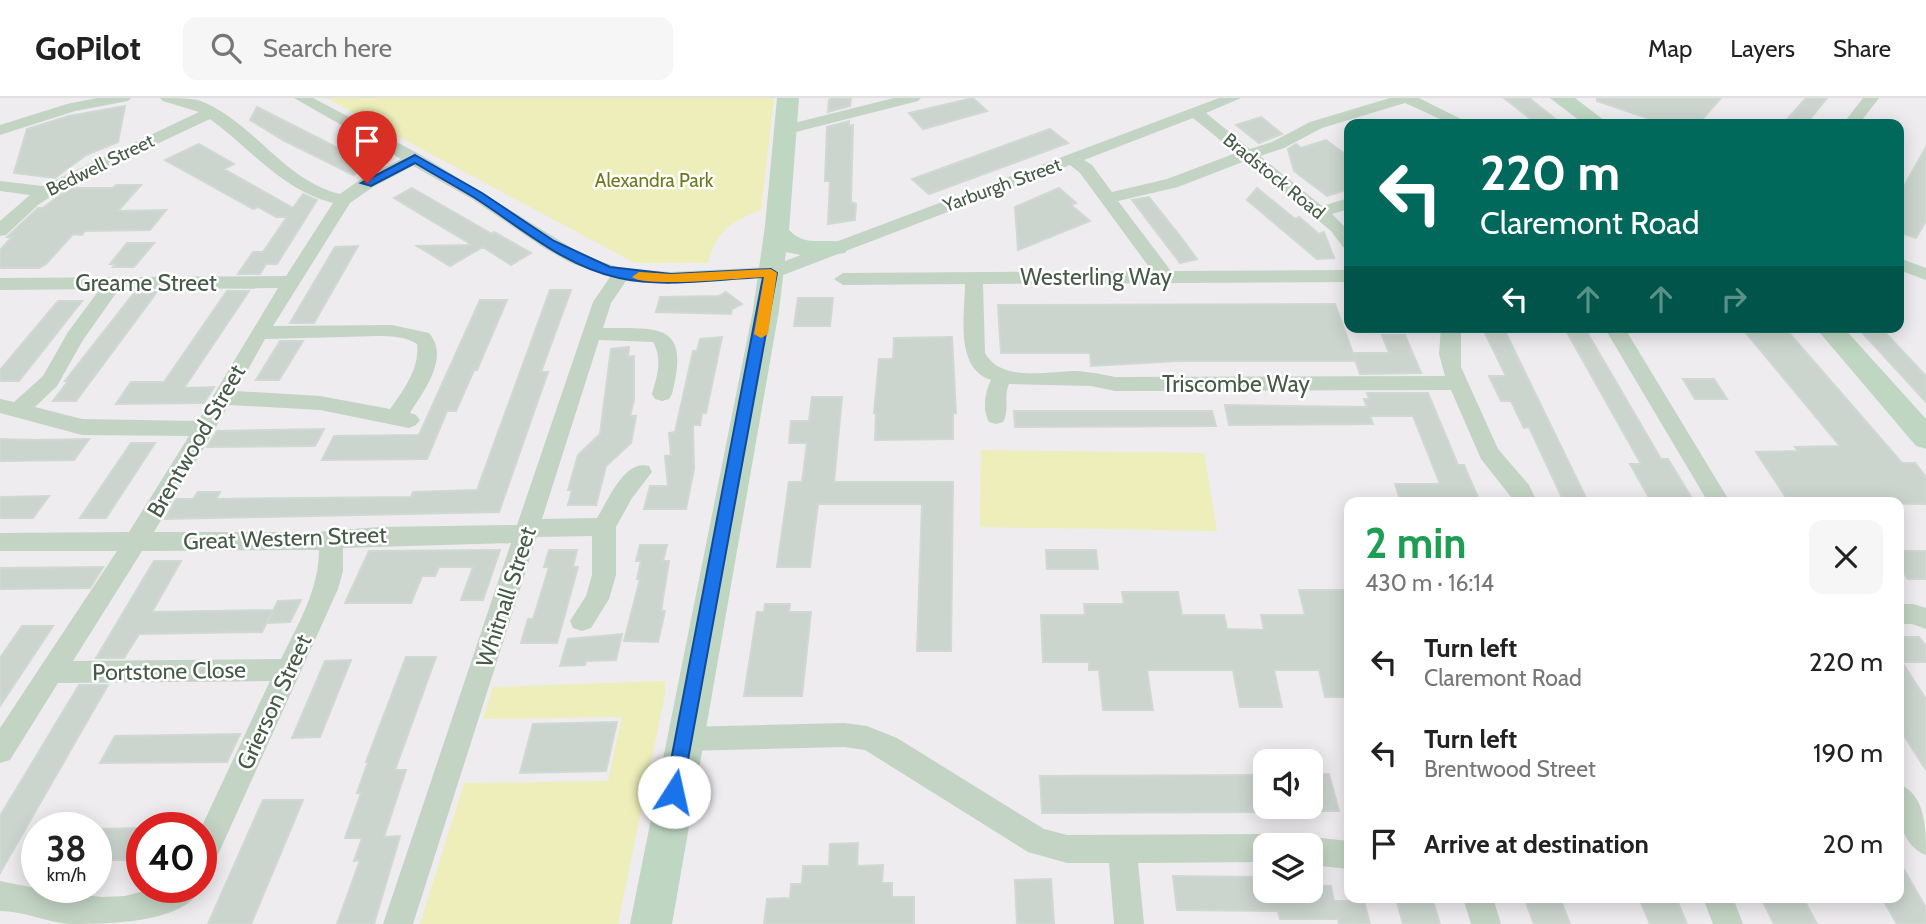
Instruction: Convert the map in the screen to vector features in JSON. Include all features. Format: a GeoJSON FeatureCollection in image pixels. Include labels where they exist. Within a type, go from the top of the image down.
{"type":"FeatureCollection","features":[{"type":"Feature","properties":{"kind":"street"},"geometry":{"type":"LineString","coordinates":[[0,130],[72,107],[122,98]]}},
{"type":"Feature","properties":{"kind":"street"},"geometry":{"type":"LineString","coordinates":[[168,98],[189,102],[210,113],[237,130],[259,154],[285,174],[324,197],[344,200]]}},
{"type":"Feature","properties":{"kind":"street","name":"Yarburgh Street"},"geometry":{"type":"LineString","coordinates":[[302,98],[415,158],[478,195],[550,244],[590,265],[621,275],[671,278],[771,273],[1233,98]]}},
{"type":"Feature","properties":{"kind":"street"},"geometry":{"type":"LineString","coordinates":[[651,924],[771,273],[788,98]]}},
{"type":"Feature","properties":{"kind":"street"},"geometry":{"type":"LineString","coordinates":[[785,130],[913,98]]}},
{"type":"Feature","properties":{"kind":"street"},"geometry":{"type":"LineString","coordinates":[[1107,198],[1172,183],[1278,145],[1316,125],[1406,98],[1452,119]]}},
{"type":"Feature","properties":{"kind":"street"},"geometry":{"type":"LineString","coordinates":[[1855,119],[1871,98]]}},
{"type":"Feature","properties":{"kind":"street"},"geometry":{"type":"LineString","coordinates":[[1568,100],[1592,119]]}},
{"type":"Feature","properties":{"kind":"street","name":"Bradstock Road"},"geometry":{"type":"LineString","coordinates":[[1195,112],[1337,227],[1344,236]]}},
{"type":"Feature","properties":{"kind":"street","name":"Bedwell Street"},"geometry":{"type":"LineString","coordinates":[[0,231],[44,191],[210,113]]}},
{"type":"Feature","properties":{"kind":"street","name":"Brentwood Street"},"geometry":{"type":"LineString","coordinates":[[0,751],[206,429],[259,333],[344,200],[367,183],[415,158]]}},
{"type":"Feature","properties":{"kind":"street"},"geometry":{"type":"LineString","coordinates":[[1072,159],[1086,169],[1166,277]]}},
{"type":"Feature","properties":{"kind":"street"},"geometry":{"type":"LineString","coordinates":[[0,186],[44,191]]}},
{"type":"Feature","properties":{"kind":"street"},"geometry":{"type":"LineString","coordinates":[[1319,213],[1344,205]]}},
{"type":"Feature","properties":{"kind":"street"},"geometry":{"type":"LineString","coordinates":[[776,230],[782,239],[795,248],[836,248]]}},
{"type":"Feature","properties":{"kind":"street"},"geometry":{"type":"LineString","coordinates":[[1904,266],[1926,274]]}},
{"type":"Feature","properties":{"kind":"street","name":"Whitnall Street"},"geometry":{"type":"LineString","coordinates":[[398,924],[602,302],[621,275]]}},
{"type":"Feature","properties":{"kind":"street","name":"Westerling Way"},"geometry":{"type":"LineString","coordinates":[[844,279],[1344,276]]}},
{"type":"Feature","properties":{"kind":"street"},"geometry":{"type":"LineString","coordinates":[[974,278],[977,364],[988,372],[1008,378],[996,390],[996,417]]}},
{"type":"Feature","properties":{"kind":"street","name":"Greame Street"},"geometry":{"type":"LineString","coordinates":[[0,284],[291,282]]}},
{"type":"Feature","properties":{"kind":"street"},"geometry":{"type":"LineString","coordinates":[[10,408],[50,382],[75,337],[114,283]]}},
{"type":"Feature","properties":{"kind":"street"},"geometry":{"type":"LineString","coordinates":[[222,397],[320,403],[402,419],[405,404],[429,353],[421,337],[388,332],[259,333]]}},
{"type":"Feature","properties":{"kind":"street"},"geometry":{"type":"LineString","coordinates":[[1451,333],[1449,354],[1458,383],[1489,453],[1512,479],[1523,497]]}},
{"type":"Feature","properties":{"kind":"street"},"geometry":{"type":"LineString","coordinates":[[1618,333],[1716,497]]}},
{"type":"Feature","properties":{"kind":"street"},"geometry":{"type":"LineString","coordinates":[[1833,333],[1926,438]]}},
{"type":"Feature","properties":{"kind":"street"},"geometry":{"type":"LineString","coordinates":[[592,334],[650,334],[660,337],[669,351],[662,394]]}},
{"type":"Feature","properties":{"kind":"street","name":"Triscombe Way"},"geometry":{"type":"LineString","coordinates":[[1008,378],[1089,379],[1115,384],[1458,383]]}},
{"type":"Feature","properties":{"kind":"street"},"geometry":{"type":"LineString","coordinates":[[10,408],[82,427],[206,429]]}},
{"type":"Feature","properties":{"kind":"street"},"geometry":{"type":"LineString","coordinates":[[582,621],[597,599],[604,575],[604,527],[624,492],[641,472]]}},
{"type":"Feature","properties":{"kind":"street","name":"Great Western Street"},"geometry":{"type":"LineString","coordinates":[[0,542],[331,540],[604,527]]}},
{"type":"Feature","properties":{"kind":"street","name":"Grierson Street"},"geometry":{"type":"LineString","coordinates":[[217,825],[326,589],[331,571],[331,540]]}},
{"type":"Feature","properties":{"kind":"street"},"geometry":{"type":"LineString","coordinates":[[1904,614],[1926,619]]}},
{"type":"Feature","properties":{"kind":"street","name":"Portstone Close"},"geometry":{"type":"LineString","coordinates":[[50,672],[288,670]]}},
{"type":"Feature","properties":{"kind":"street"},"geometry":{"type":"LineString","coordinates":[[684,739],[844,736],[867,738],[887,747],[1038,842],[1067,849],[1253,849]]}},
{"type":"Feature","properties":{"kind":"street"},"geometry":{"type":"LineString","coordinates":[[1904,805],[1926,841]]}},
{"type":"Feature","properties":{"kind":"street"},"geometry":{"type":"LineString","coordinates":[[1122,850],[1129,924]]}},
{"type":"Feature","properties":{"kind":"street"},"geometry":{"type":"LineString","coordinates":[[1323,852],[1344,854]]}},
{"type":"Feature","properties":{"kind":"street"},"geometry":{"type":"LineString","coordinates":[[0,896],[9,896],[92,919],[116,922],[146,917],[170,903]]}},
{"type":"Feature","properties":{"kind":"street"},"geometry":{"type":"LineString","coordinates":[[1480,903],[1486,924]]}},
{"type":"Feature","properties":{"kind":"street"},"geometry":{"type":"LineString","coordinates":[[1719,903],[1728,924]]}},
{"type":"Feature","properties":{"kind":"green space","name":"Alexandra Park"},"geometry":{"type":"Polygon","coordinates":[[[326,98],[774,98],[761,210],[726,229],[716,242],[708,263],[635,263],[326,98]]]}},
{"type":"Feature","properties":{"kind":"green space"},"geometry":{"type":"Polygon","coordinates":[[[981,450],[1204,453],[1217,531],[980,527],[981,450]]]}},
{"type":"Feature","properties":{"kind":"green space"},"geometry":{"type":"Polygon","coordinates":[[[665,681],[665,694],[618,924],[420,924],[464,783],[608,781],[622,717],[483,719],[493,687],[665,681]]]}},
{"type":"Feature","properties":{"kind":"building"},"geometry":{"type":"Polygon","coordinates":[[[851,98],[850,106],[828,112],[829,100],[851,98]]]}},
{"type":"Feature","properties":{"kind":"building"},"geometry":{"type":"Polygon","coordinates":[[[973,98],[987,111],[923,129],[909,113],[973,98]]]}},
{"type":"Feature","properties":{"kind":"building"},"geometry":{"type":"Polygon","coordinates":[[[1504,98],[1529,98],[1555,119],[1531,119],[1504,98]]]}},
{"type":"Feature","properties":{"kind":"building"},"geometry":{"type":"Polygon","coordinates":[[[1597,98],[1721,98],[1702,119],[1650,119],[1597,101],[1597,98]]]}},
{"type":"Feature","properties":{"kind":"building"},"geometry":{"type":"Polygon","coordinates":[[[1806,98],[1827,98],[1810,119],[1787,119],[1806,98]]]}},
{"type":"Feature","properties":{"kind":"building"},"geometry":{"type":"Polygon","coordinates":[[[125,106],[118,142],[86,155],[55,178],[14,173],[27,129],[69,116],[125,106]]]}},
{"type":"Feature","properties":{"kind":"building"},"geometry":{"type":"Polygon","coordinates":[[[257,107],[371,166],[353,175],[283,140],[250,120],[257,107]]]}},
{"type":"Feature","properties":{"kind":"building"},"geometry":{"type":"Polygon","coordinates":[[[1261,117],[1282,134],[1259,143],[1236,125],[1261,117]]]}},
{"type":"Feature","properties":{"kind":"building"},"geometry":{"type":"Polygon","coordinates":[[[849,121],[849,126],[853,125],[851,202],[856,204],[855,220],[828,224],[830,181],[825,181],[827,127],[849,121]]]}},
{"type":"Feature","properties":{"kind":"building"},"geometry":{"type":"Polygon","coordinates":[[[1050,129],[1068,143],[929,194],[912,179],[1050,129]]]}},
{"type":"Feature","properties":{"kind":"building"},"geometry":{"type":"Polygon","coordinates":[[[1326,140],[1344,153],[1344,191],[1327,196],[1294,171],[1288,149],[1296,144],[1301,148],[1326,140]]]}},
{"type":"Feature","properties":{"kind":"building"},"geometry":{"type":"Polygon","coordinates":[[[199,144],[234,164],[224,169],[293,208],[303,194],[317,200],[277,264],[266,264],[260,274],[238,274],[253,252],[263,252],[287,217],[276,217],[258,207],[253,209],[165,160],[199,144]]]}},
{"type":"Feature","properties":{"kind":"building"},"geometry":{"type":"Polygon","coordinates":[[[1926,147],[1926,221],[1916,238],[1904,234],[1904,186],[1926,147]]]}},
{"type":"Feature","properties":{"kind":"building"},"geometry":{"type":"Polygon","coordinates":[[[116,185],[141,185],[118,211],[166,210],[150,230],[85,231],[82,235],[73,234],[46,264],[39,268],[0,268],[0,250],[12,237],[7,237],[38,208],[43,208],[69,188],[113,188],[116,185]]]}},
{"type":"Feature","properties":{"kind":"building"},"geometry":{"type":"Polygon","coordinates":[[[412,188],[531,253],[511,265],[483,247],[450,266],[417,246],[472,245],[394,198],[412,188]]]}},
{"type":"Feature","properties":{"kind":"building"},"geometry":{"type":"Polygon","coordinates":[[[1059,188],[1076,203],[1071,205],[1090,221],[1018,250],[1015,207],[1059,188]]]}},
{"type":"Feature","properties":{"kind":"building"},"geometry":{"type":"Polygon","coordinates":[[[1257,188],[1295,219],[1299,217],[1319,234],[1324,232],[1334,258],[1317,259],[1247,200],[1257,188]]]}},
{"type":"Feature","properties":{"kind":"building"},"geometry":{"type":"Polygon","coordinates":[[[1149,197],[1197,259],[1180,263],[1132,200],[1149,197]]]}},
{"type":"Feature","properties":{"kind":"building"},"geometry":{"type":"Polygon","coordinates":[[[127,243],[154,243],[134,267],[113,267],[116,264],[110,264],[127,243]]]}},
{"type":"Feature","properties":{"kind":"building"},"geometry":{"type":"Polygon","coordinates":[[[358,246],[314,323],[290,323],[335,247],[358,246]]]}},
{"type":"Feature","properties":{"kind":"building"},"geometry":{"type":"Polygon","coordinates":[[[550,290],[571,290],[541,372],[548,372],[499,512],[165,519],[176,499],[193,499],[198,492],[220,492],[216,499],[411,497],[413,492],[477,490],[550,290]]]}},
{"type":"Feature","properties":{"kind":"building"},"geometry":{"type":"Polygon","coordinates":[[[227,291],[249,291],[184,388],[214,387],[204,403],[116,404],[131,382],[164,382],[227,291]]]}},
{"type":"Feature","properties":{"kind":"building"},"geometry":{"type":"Polygon","coordinates":[[[157,292],[76,401],[53,401],[68,381],[65,381],[134,293],[157,292]]]}},
{"type":"Feature","properties":{"kind":"building"},"geometry":{"type":"Polygon","coordinates":[[[726,292],[742,304],[732,309],[731,314],[656,312],[660,297],[719,296],[726,292]]]}},
{"type":"Feature","properties":{"kind":"building"},"geometry":{"type":"Polygon","coordinates":[[[798,298],[833,298],[830,326],[794,326],[798,298]]]}},
{"type":"Feature","properties":{"kind":"building"},"geometry":{"type":"Polygon","coordinates":[[[480,300],[507,300],[477,370],[474,370],[456,411],[447,411],[427,459],[322,460],[334,436],[419,435],[480,300]]]}},
{"type":"Feature","properties":{"kind":"building"},"geometry":{"type":"Polygon","coordinates":[[[58,301],[82,301],[19,381],[0,381],[0,370],[58,301]]]}},
{"type":"Feature","properties":{"kind":"building"},"geometry":{"type":"Polygon","coordinates":[[[1335,304],[1353,353],[1389,353],[1382,335],[1405,335],[1421,373],[1360,374],[1355,361],[1179,361],[1091,366],[1090,353],[1001,353],[998,305],[1335,304]]]}},
{"type":"Feature","properties":{"kind":"building"},"geometry":{"type":"Polygon","coordinates":[[[1485,333],[1506,333],[1586,497],[1562,497],[1529,427],[1524,428],[1511,401],[1501,401],[1489,376],[1506,376],[1485,333]]]}},
{"type":"Feature","properties":{"kind":"building"},"geometry":{"type":"Polygon","coordinates":[[[1567,333],[1588,333],[1661,459],[1668,459],[1691,497],[1649,497],[1630,464],[1641,464],[1567,333]]]}},
{"type":"Feature","properties":{"kind":"building"},"geometry":{"type":"Polygon","coordinates":[[[1746,333],[1789,333],[1902,463],[1915,463],[1926,477],[1926,504],[1904,504],[1904,497],[1786,497],[1756,452],[1798,451],[1795,447],[1840,446],[1746,333]]]}},
{"type":"Feature","properties":{"kind":"building"},"geometry":{"type":"Polygon","coordinates":[[[1863,333],[1886,333],[1926,376],[1926,402],[1863,333]]]}},
{"type":"Feature","properties":{"kind":"building"},"geometry":{"type":"Polygon","coordinates":[[[722,337],[706,413],[702,413],[700,425],[693,425],[694,469],[686,509],[644,509],[650,486],[668,486],[665,456],[671,455],[669,433],[675,432],[693,351],[697,351],[700,339],[722,337]]]}},
{"type":"Feature","properties":{"kind":"building"},"geometry":{"type":"Polygon","coordinates":[[[952,337],[956,413],[953,413],[953,439],[875,440],[874,413],[879,359],[893,359],[894,338],[952,337]]]}},
{"type":"Feature","properties":{"kind":"building"},"geometry":{"type":"Polygon","coordinates":[[[280,341],[303,341],[279,380],[256,380],[280,341]]]}},
{"type":"Feature","properties":{"kind":"building"},"geometry":{"type":"Polygon","coordinates":[[[629,347],[628,357],[634,356],[634,400],[630,416],[636,416],[631,443],[606,466],[596,505],[568,505],[572,490],[568,490],[578,455],[600,434],[611,349],[629,347]]]}},
{"type":"Feature","properties":{"kind":"building"},"geometry":{"type":"Polygon","coordinates":[[[1683,379],[1714,379],[1727,399],[1695,399],[1683,379]]]}},
{"type":"Feature","properties":{"kind":"building"},"geometry":{"type":"Polygon","coordinates":[[[1367,393],[1428,393],[1458,465],[1464,465],[1478,497],[1399,497],[1395,484],[1440,484],[1413,416],[1370,416],[1373,424],[1229,425],[1225,405],[1367,407],[1364,399],[1369,399],[1367,393]]]}},
{"type":"Feature","properties":{"kind":"building"},"geometry":{"type":"Polygon","coordinates":[[[812,397],[842,397],[834,482],[953,482],[951,651],[917,651],[922,504],[818,504],[810,567],[777,567],[789,482],[802,482],[807,443],[789,443],[791,421],[809,421],[812,397]]]}},
{"type":"Feature","properties":{"kind":"building"},"geometry":{"type":"Polygon","coordinates":[[[1014,411],[1212,411],[1216,426],[1015,427],[1014,411]]]}},
{"type":"Feature","properties":{"kind":"building"},"geometry":{"type":"Polygon","coordinates":[[[324,429],[315,446],[207,447],[217,431],[324,429]]]}},
{"type":"Feature","properties":{"kind":"building"},"geometry":{"type":"Polygon","coordinates":[[[0,439],[89,439],[74,460],[0,461],[0,439]]]}},
{"type":"Feature","properties":{"kind":"building"},"geometry":{"type":"Polygon","coordinates":[[[131,443],[155,443],[106,518],[80,518],[131,443]]]}},
{"type":"Feature","properties":{"kind":"building"},"geometry":{"type":"Polygon","coordinates":[[[49,496],[33,518],[0,518],[0,497],[49,496]]]}},
{"type":"Feature","properties":{"kind":"building"},"geometry":{"type":"Polygon","coordinates":[[[640,545],[667,545],[663,561],[669,561],[661,611],[665,611],[658,642],[624,641],[640,579],[637,579],[641,561],[636,561],[640,545]]]}},
{"type":"Feature","properties":{"kind":"building"},"geometry":{"type":"Polygon","coordinates":[[[500,550],[483,600],[461,600],[473,567],[439,567],[435,576],[422,576],[411,603],[345,603],[369,551],[500,550]]]}},
{"type":"Feature","properties":{"kind":"building"},"geometry":{"type":"Polygon","coordinates":[[[549,550],[577,550],[573,567],[578,567],[557,643],[521,643],[528,619],[533,619],[549,567],[544,567],[549,550]]]}},
{"type":"Feature","properties":{"kind":"building"},"geometry":{"type":"Polygon","coordinates":[[[1046,550],[1096,550],[1098,569],[1047,569],[1046,550]]]}},
{"type":"Feature","properties":{"kind":"building"},"geometry":{"type":"Polygon","coordinates":[[[1904,551],[1926,551],[1926,579],[1908,579],[1904,573],[1904,551]]]}},
{"type":"Feature","properties":{"kind":"building"},"geometry":{"type":"Polygon","coordinates":[[[154,561],[181,561],[152,612],[273,610],[262,632],[139,634],[124,658],[96,658],[154,561]]]}},
{"type":"Feature","properties":{"kind":"building"},"geometry":{"type":"Polygon","coordinates":[[[103,567],[90,588],[0,589],[0,568],[103,567]]]}},
{"type":"Feature","properties":{"kind":"building"},"geometry":{"type":"Polygon","coordinates":[[[1299,590],[1344,590],[1344,697],[1325,697],[1319,670],[1274,670],[1282,707],[1240,707],[1233,670],[1147,670],[1153,710],[1103,710],[1099,670],[1089,670],[1089,662],[1043,662],[1041,615],[1085,615],[1084,604],[1124,604],[1122,592],[1178,592],[1182,615],[1224,615],[1227,629],[1264,630],[1261,615],[1305,615],[1299,590]]]}},
{"type":"Feature","properties":{"kind":"building"},"geometry":{"type":"Polygon","coordinates":[[[301,600],[290,622],[267,623],[278,601],[301,600]]]}},
{"type":"Feature","properties":{"kind":"building"},"geometry":{"type":"Polygon","coordinates":[[[765,604],[790,604],[789,612],[811,612],[802,696],[744,696],[757,612],[764,612],[765,604]]]}},
{"type":"Feature","properties":{"kind":"building"},"geometry":{"type":"Polygon","coordinates":[[[22,626],[53,626],[0,706],[0,658],[22,626]]]}},
{"type":"Feature","properties":{"kind":"building"},"geometry":{"type":"Polygon","coordinates":[[[622,634],[616,660],[586,661],[585,665],[560,666],[568,639],[622,634]]]}},
{"type":"Feature","properties":{"kind":"building"},"geometry":{"type":"Polygon","coordinates":[[[1904,637],[1919,637],[1926,646],[1926,662],[1904,662],[1904,637]]]}},
{"type":"Feature","properties":{"kind":"building"},"geometry":{"type":"Polygon","coordinates":[[[406,657],[436,657],[395,770],[406,770],[384,837],[400,836],[374,924],[337,924],[360,860],[354,861],[362,838],[345,838],[361,793],[357,793],[366,762],[406,657]]]}},
{"type":"Feature","properties":{"kind":"building"},"geometry":{"type":"Polygon","coordinates":[[[351,660],[320,737],[292,738],[325,661],[351,660]]]}},
{"type":"Feature","properties":{"kind":"building"},"geometry":{"type":"Polygon","coordinates":[[[1904,665],[1926,699],[1926,770],[1904,736],[1904,665]]]}},
{"type":"Feature","properties":{"kind":"building"},"geometry":{"type":"Polygon","coordinates":[[[79,685],[108,685],[35,812],[21,812],[21,836],[0,873],[0,816],[79,685]]]}},
{"type":"Feature","properties":{"kind":"building"},"geometry":{"type":"Polygon","coordinates":[[[617,722],[606,771],[520,773],[533,724],[617,722]]]}},
{"type":"Feature","properties":{"kind":"building"},"geometry":{"type":"Polygon","coordinates":[[[240,734],[227,762],[100,763],[115,736],[240,734]]]}},
{"type":"Feature","properties":{"kind":"building"},"geometry":{"type":"Polygon","coordinates":[[[1323,774],[1329,774],[1339,811],[1323,811],[1323,774]]]}},
{"type":"Feature","properties":{"kind":"building"},"geometry":{"type":"Polygon","coordinates":[[[1253,775],[1253,812],[1042,813],[1040,776],[1253,775]]]}},
{"type":"Feature","properties":{"kind":"building"},"geometry":{"type":"Polygon","coordinates":[[[263,800],[303,800],[251,924],[208,924],[263,800]]]}},
{"type":"Feature","properties":{"kind":"building"},"geometry":{"type":"Polygon","coordinates":[[[126,828],[126,860],[112,860],[112,829],[126,828]]]}},
{"type":"Feature","properties":{"kind":"building"},"geometry":{"type":"Polygon","coordinates":[[[858,843],[857,866],[883,865],[882,883],[892,883],[892,897],[914,897],[914,924],[764,924],[767,899],[790,898],[791,884],[802,884],[803,866],[829,866],[830,844],[858,843]]]}},
{"type":"Feature","properties":{"kind":"building"},"geometry":{"type":"Polygon","coordinates":[[[1904,870],[1926,908],[1926,924],[1897,924],[1885,903],[1904,903],[1904,870]]]}},
{"type":"Feature","properties":{"kind":"building"},"geometry":{"type":"Polygon","coordinates":[[[1173,876],[1253,877],[1253,903],[1323,903],[1323,886],[1331,886],[1334,901],[1365,903],[1370,924],[1339,924],[1338,919],[1280,919],[1278,911],[1177,910],[1173,876]]]}},
{"type":"Feature","properties":{"kind":"building"},"geometry":{"type":"Polygon","coordinates":[[[1051,879],[1054,924],[1017,924],[1015,880],[1051,879]]]}},
{"type":"Feature","properties":{"kind":"building"},"geometry":{"type":"Polygon","coordinates":[[[1397,903],[1434,903],[1440,924],[1403,924],[1397,903]]]}},
{"type":"Feature","properties":{"kind":"building"},"geometry":{"type":"Polygon","coordinates":[[[1526,903],[1562,903],[1570,924],[1534,924],[1526,903]]]}},
{"type":"Feature","properties":{"kind":"building"},"geometry":{"type":"Polygon","coordinates":[[[1641,903],[1678,903],[1687,924],[1650,924],[1641,903]]]}},
{"type":"Feature","properties":{"kind":"building"},"geometry":{"type":"Polygon","coordinates":[[[1764,903],[1806,903],[1817,924],[1774,924],[1764,903]]]}},
{"type":"Feature","properties":{"kind":"slow traffic"},"geometry":{"type":"LineString","coordinates":[[639,277],[771,273],[761,334]]}},
{"type":"Feature","properties":{"kind":"route"},"geometry":{"type":"LineString","coordinates":[[367,183],[415,158],[478,195],[550,244],[605,270],[621,275],[671,278],[771,273],[674,792]]}}]}
